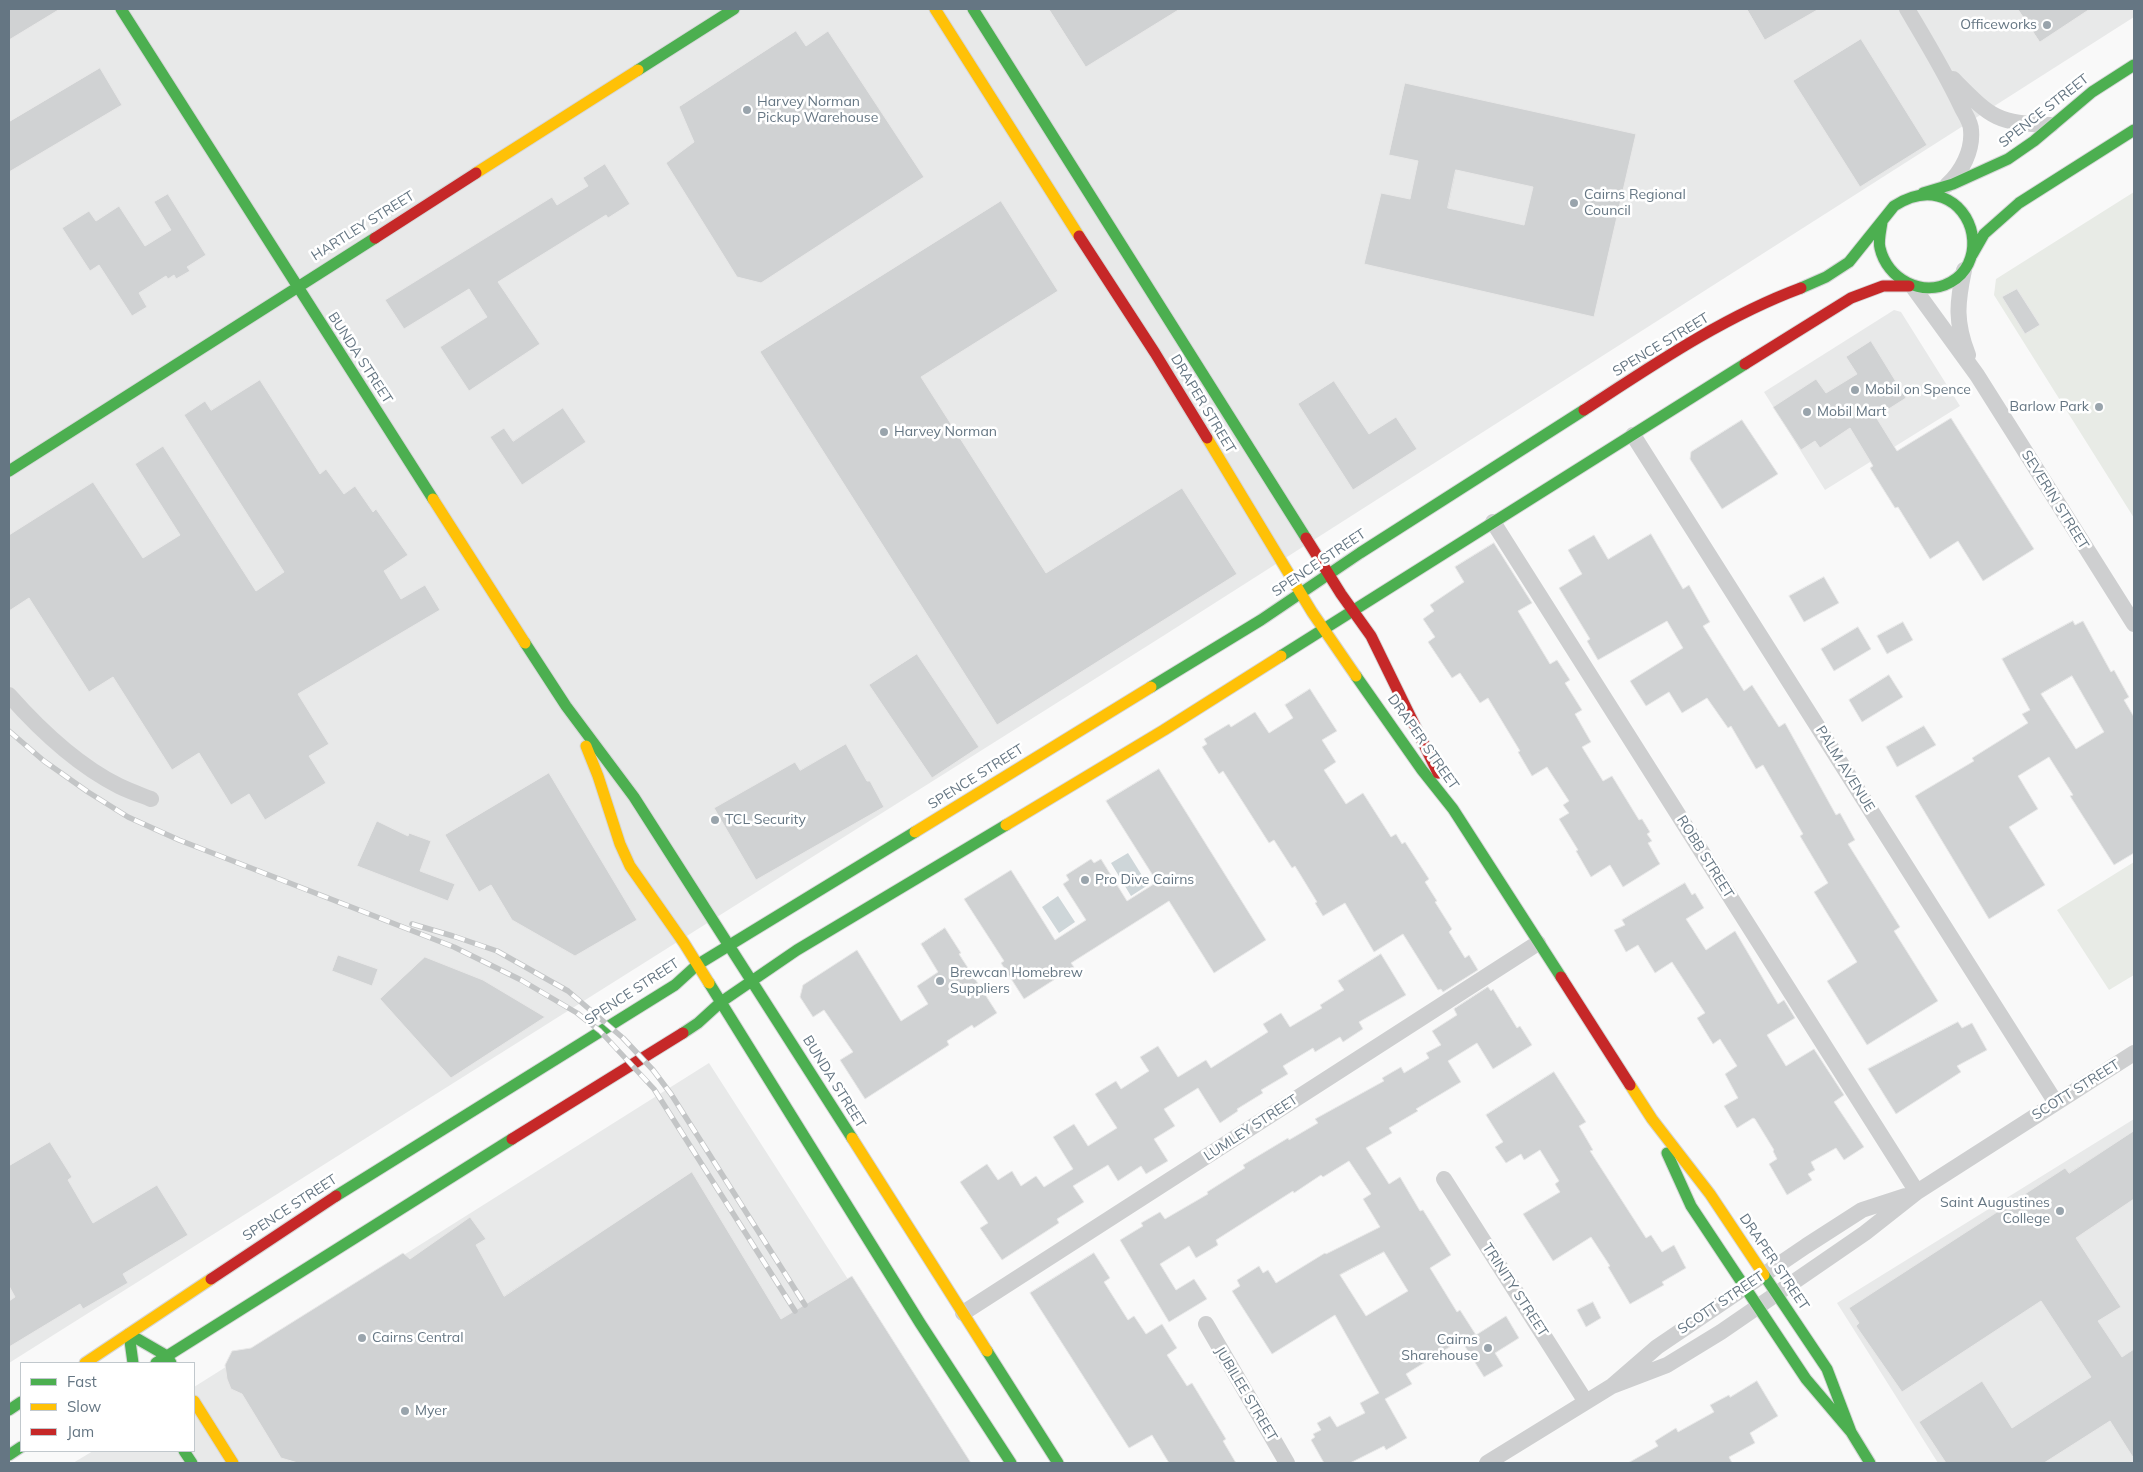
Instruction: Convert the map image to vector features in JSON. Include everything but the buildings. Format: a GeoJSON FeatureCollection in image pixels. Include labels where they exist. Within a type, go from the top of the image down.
{"type":"FeatureCollection","features":[{"type":"Feature","properties":{"kind":"street","name":"BUNDA STREET"},"geometry":{"type":"LineString","coordinates":[[121,9],[576,723],[613,767],[635,799],[728,947],[752,980],[1058,1463]]}},
{"type":"Feature","properties":{"kind":"street","name":"HARTLEY STREET"},"geometry":{"type":"LineString","coordinates":[[9,471],[296,286],[734,9]]}},
{"type":"Feature","properties":{"kind":"street","name":"DRAPER STREET"},"geometry":{"type":"LineString","coordinates":[[935,9],[1160,361],[1301,593],[1422,770],[1452,809],[1652,1119],[1710,1194],[1827,1369],[1851,1432]]}},
{"type":"Feature","properties":{"kind":"street","name":"DRAPER STREET"},"geometry":{"type":"LineString","coordinates":[[973,9],[1352,611],[1371,636],[1434,763],[1452,809]]}},
{"type":"Feature","properties":{"kind":"street"},"geometry":{"type":"LineString","coordinates":[[1907,9],[1945,70],[1971,127],[1970,148],[1966,159],[1952,180],[1943,188]]}},
{"type":"Feature","properties":{"kind":"street","name":"SPENCE STREET"},"geometry":{"type":"LineString","coordinates":[[87,1362],[335,1197],[675,985],[698,965],[1244,631],[1602,398],[1740,314],[1818,281],[1836,271],[1856,254],[1897,203],[1912,196],[1943,188],[2008,159],[2103,84],[2134,65]]}},
{"type":"Feature","properties":{"kind":"street"},"geometry":{"type":"LineString","coordinates":[[1945,70],[1984,110],[1995,117],[2010,122],[2052,125]]}},
{"type":"Feature","properties":{"kind":"street"},"geometry":{"type":"LineString","coordinates":[[2103,84],[2134,72]]}},
{"type":"Feature","properties":{"kind":"street"},"geometry":{"type":"LineString","coordinates":[[129,1334],[169,1360],[536,1124],[643,1059],[698,1023],[721,1002],[797,950],[1164,730],[1843,302],[1882,286],[1894,284],[1927,289],[1941,286],[1954,280],[1966,266],[1984,234],[2001,216],[2134,130]]}},
{"type":"Feature","properties":{"kind":"street"},"geometry":{"type":"LineString","coordinates":[[1912,196],[1928,194],[1943,198],[1962,211],[1970,225],[1973,240],[1966,266]]}},
{"type":"Feature","properties":{"kind":"street"},"geometry":{"type":"LineString","coordinates":[[1882,222],[1878,245],[1882,260],[1896,278],[1911,287]]}},
{"type":"Feature","properties":{"kind":"street","name":"SEVERIN STREET"},"geometry":{"type":"LineString","coordinates":[[1966,266],[1958,298],[1958,323],[1963,342],[1977,375]]}},
{"type":"Feature","properties":{"kind":"street","name":"SEVERIN STREET"},"geometry":{"type":"LineString","coordinates":[[1911,287],[1977,375],[2134,624]]}},
{"type":"Feature","properties":{"kind":"street","name":"PALM AVENUE"},"geometry":{"type":"LineString","coordinates":[[1633,434],[2056,1103]]}},
{"type":"Feature","properties":{"kind":"street","name":"ROBB STREET"},"geometry":{"type":"LineString","coordinates":[[1493,522],[1917,1192]]}},
{"type":"Feature","properties":{"kind":"street"},"geometry":{"type":"LineString","coordinates":[[9,695],[46,733],[89,769],[120,787],[151,798]]}},
{"type":"Feature","properties":{"kind":"street","name":"BUNDA STREET"},"geometry":{"type":"LineString","coordinates":[[576,723],[598,776],[613,823],[630,866],[698,965],[920,1323],[1011,1463]]}},
{"type":"Feature","properties":{"kind":"street","name":"LUMLEY STREET"},"geometry":{"type":"LineString","coordinates":[[963,1313],[1538,943]]}},
{"type":"Feature","properties":{"kind":"street","name":"SCOTT STREET"},"geometry":{"type":"LineString","coordinates":[[1612,1386],[1667,1365],[1722,1332],[1865,1233],[1917,1192],[2134,1053]]}},
{"type":"Feature","properties":{"kind":"street","name":"DRAPER STREET"},"geometry":{"type":"LineString","coordinates":[[1652,1119],[1691,1206],[1806,1379],[1851,1432],[1870,1463]]}},
{"type":"Feature","properties":{"kind":"street","name":"TRINITY STREET"},"geometry":{"type":"LineString","coordinates":[[1444,1179],[1586,1402]]}},
{"type":"Feature","properties":{"kind":"street","name":"SCOTT STREET"},"geometry":{"type":"LineString","coordinates":[[1487,1463],[1612,1386],[1657,1347],[1862,1210],[1917,1192]]}},
{"type":"Feature","properties":{"kind":"street","name":"JUBILEE STREET"},"geometry":{"type":"LineString","coordinates":[[1206,1324],[1287,1463]]}},
{"type":"Feature","properties":{"kind":"street"},"geometry":{"type":"LineString","coordinates":[[129,1334],[134,1362]]}},
{"type":"Feature","properties":{"kind":"street"},"geometry":{"type":"LineString","coordinates":[[9,1410],[20,1403]]}},
{"type":"Feature","properties":{"kind":"street"},"geometry":{"type":"LineString","coordinates":[[195,1403],[233,1463]]}},
{"type":"Feature","properties":{"kind":"street"},"geometry":{"type":"LineString","coordinates":[[9,1455],[20,1449]]}},
{"type":"Feature","properties":{"kind":"street"},"geometry":{"type":"LineString","coordinates":[[185,1452],[192,1463]]}},
{"type":"Feature","properties":{"kind":"shaded area"},"geometry":{"type":"Polygon","coordinates":[[[9,9],[2134,9],[2134,17],[1163,636],[9,1363],[9,9]]]}},
{"type":"Feature","properties":{"kind":"shaded area","name":"Barlow Park"},"geometry":{"type":"Polygon","coordinates":[[[2134,192],[2134,518],[1994,295],[1996,279],[2134,192]]]}},
{"type":"Feature","properties":{"kind":"shaded area"},"geometry":{"type":"Polygon","coordinates":[[[1894,310],[1901,312],[1960,406],[1825,490],[1764,392],[1894,310]]]}},
{"type":"Feature","properties":{"kind":"shaded area"},"geometry":{"type":"Polygon","coordinates":[[[1128,853],[1148,885],[1131,896],[1111,863],[1128,853]]]}},
{"type":"Feature","properties":{"kind":"shaded area"},"geometry":{"type":"Polygon","coordinates":[[[2134,862],[2134,975],[2109,990],[2057,910],[2134,862]]]}},
{"type":"Feature","properties":{"kind":"shaded area"},"geometry":{"type":"Polygon","coordinates":[[[1058,896],[1075,922],[1059,933],[1042,907],[1058,896]]]}},
{"type":"Feature","properties":{"kind":"shaded area"},"geometry":{"type":"Polygon","coordinates":[[[709,1063],[966,1463],[73,1463],[91,1452],[195,1452],[195,1386],[709,1063]]]}},
{"type":"Feature","properties":{"kind":"shaded area","name":"Saint Augustines College"},"geometry":{"type":"Polygon","coordinates":[[[2134,1119],[2134,1463],[1938,1463],[1837,1303],[2134,1119]]]}},
{"type":"Feature","properties":{"kind":"railway"},"geometry":{"type":"LineString","coordinates":[[9,731],[44,761],[128,817],[179,840],[454,947],[521,980],[577,1013],[600,1031],[654,1089],[795,1311]]}},
{"type":"Feature","properties":{"kind":"railway"},"geometry":{"type":"LineString","coordinates":[[412,924],[497,951],[568,991],[623,1038],[653,1070],[671,1094],[805,1305]]}},
{"type":"Feature","properties":{"kind":"traffic: fast"},"geometry":{"type":"LineString","coordinates":[[121,9],[433,499]]}},
{"type":"Feature","properties":{"kind":"traffic: fast"},"geometry":{"type":"LineString","coordinates":[[638,70],[734,9]]}},
{"type":"Feature","properties":{"kind":"traffic: fast"},"geometry":{"type":"LineString","coordinates":[[973,9],[1306,538]]}},
{"type":"Feature","properties":{"kind":"traffic: fast"},"geometry":{"type":"LineString","coordinates":[[1923,193],[1953,184],[2008,159],[2034,141],[2092,92],[2134,65]]}},
{"type":"Feature","properties":{"kind":"traffic: fast"},"geometry":{"type":"LineString","coordinates":[[1972,255],[1984,234],[2019,203],[2134,130]]}},
{"type":"Feature","properties":{"kind":"traffic: fast"},"geometry":{"type":"LineString","coordinates":[[1801,288],[1826,277],[1849,262],[1894,206],[1920,195],[1934,195],[1948,200],[1958,207],[1966,217],[1971,228],[1973,240],[1968,264],[1961,274],[1951,282],[1940,286],[1929,288],[1907,283],[1890,269],[1884,259],[1879,245],[1882,222]]}},
{"type":"Feature","properties":{"kind":"traffic: fast"},"geometry":{"type":"LineString","coordinates":[[9,471],[375,238]]}},
{"type":"Feature","properties":{"kind":"traffic: fast"},"geometry":{"type":"LineString","coordinates":[[1281,656],[1745,364]]}},
{"type":"Feature","properties":{"kind":"traffic: fast"},"geometry":{"type":"LineString","coordinates":[[1151,687],[1261,620],[1360,553],[1584,410]]}},
{"type":"Feature","properties":{"kind":"traffic: fast"},"geometry":{"type":"LineString","coordinates":[[525,643],[566,706],[634,797],[852,1138]]}},
{"type":"Feature","properties":{"kind":"traffic: fast"},"geometry":{"type":"LineString","coordinates":[[1356,676],[1422,770],[1453,809],[1561,977]]}},
{"type":"Feature","properties":{"kind":"traffic: fast"},"geometry":{"type":"LineString","coordinates":[[683,1033],[698,1023],[721,1002],[797,950],[1006,825]]}},
{"type":"Feature","properties":{"kind":"traffic: fast"},"geometry":{"type":"LineString","coordinates":[[336,1196],[675,985],[697,965],[915,832]]}},
{"type":"Feature","properties":{"kind":"traffic: fast"},"geometry":{"type":"LineString","coordinates":[[709,983],[920,1323],[1011,1463]]}},
{"type":"Feature","properties":{"kind":"traffic: fast"},"geometry":{"type":"LineString","coordinates":[[158,1362],[512,1139]]}},
{"type":"Feature","properties":{"kind":"traffic: fast"},"geometry":{"type":"LineString","coordinates":[[1667,1153],[1691,1206],[1806,1379],[1851,1432],[1870,1463]]}},
{"type":"Feature","properties":{"kind":"traffic: fast"},"geometry":{"type":"LineString","coordinates":[[1764,1275],[1827,1369],[1851,1432]]}},
{"type":"Feature","properties":{"kind":"traffic: fast"},"geometry":{"type":"LineString","coordinates":[[129,1334],[167,1356],[170,1362]]}},
{"type":"Feature","properties":{"kind":"traffic: fast"},"geometry":{"type":"LineString","coordinates":[[129,1334],[133,1362]]}},
{"type":"Feature","properties":{"kind":"traffic: fast"},"geometry":{"type":"LineString","coordinates":[[987,1351],[1058,1463]]}},
{"type":"Feature","properties":{"kind":"traffic: fast"},"geometry":{"type":"LineString","coordinates":[[9,1410],[20,1403]]}},
{"type":"Feature","properties":{"kind":"traffic: fast"},"geometry":{"type":"LineString","coordinates":[[9,1455],[20,1448]]}},
{"type":"Feature","properties":{"kind":"traffic: fast"},"geometry":{"type":"LineString","coordinates":[[185,1452],[192,1463]]}},
{"type":"Feature","properties":{"kind":"traffic: slow"},"geometry":{"type":"LineString","coordinates":[[935,9],[1079,236]]}},
{"type":"Feature","properties":{"kind":"traffic: slow"},"geometry":{"type":"LineString","coordinates":[[476,173],[638,70]]}},
{"type":"Feature","properties":{"kind":"traffic: slow"},"geometry":{"type":"LineString","coordinates":[[1207,438],[1312,612],[1356,676]]}},
{"type":"Feature","properties":{"kind":"traffic: slow"},"geometry":{"type":"LineString","coordinates":[[433,499],[525,643]]}},
{"type":"Feature","properties":{"kind":"traffic: slow"},"geometry":{"type":"LineString","coordinates":[[1006,825],[1164,730],[1281,656]]}},
{"type":"Feature","properties":{"kind":"traffic: slow"},"geometry":{"type":"LineString","coordinates":[[915,832],[1151,687]]}},
{"type":"Feature","properties":{"kind":"traffic: slow"},"geometry":{"type":"LineString","coordinates":[[586,746],[598,776],[620,844],[630,866],[684,943],[709,983]]}},
{"type":"Feature","properties":{"kind":"traffic: slow"},"geometry":{"type":"LineString","coordinates":[[1630,1085],[1652,1119],[1710,1194],[1764,1275]]}},
{"type":"Feature","properties":{"kind":"traffic: slow"},"geometry":{"type":"LineString","coordinates":[[852,1138],[987,1351]]}},
{"type":"Feature","properties":{"kind":"traffic: slow"},"geometry":{"type":"LineString","coordinates":[[86,1362],[211,1279]]}},
{"type":"Feature","properties":{"kind":"traffic: slow"},"geometry":{"type":"LineString","coordinates":[[195,1403],[233,1463]]}},
{"type":"Feature","properties":{"kind":"traffic: jam"},"geometry":{"type":"LineString","coordinates":[[375,238],[476,173]]}},
{"type":"Feature","properties":{"kind":"traffic: jam"},"geometry":{"type":"LineString","coordinates":[[1079,236],[1155,353],[1207,438]]}},
{"type":"Feature","properties":{"kind":"traffic: jam"},"geometry":{"type":"LineString","coordinates":[[1745,364],[1851,298],[1883,286],[1909,286]]}},
{"type":"Feature","properties":{"kind":"traffic: jam"},"geometry":{"type":"LineString","coordinates":[[1584,410],[1662,359],[1716,327],[1801,288]]}},
{"type":"Feature","properties":{"kind":"traffic: jam"},"geometry":{"type":"LineString","coordinates":[[1306,538],[1341,594],[1371,636],[1438,773]]}},
{"type":"Feature","properties":{"kind":"traffic: jam"},"geometry":{"type":"LineString","coordinates":[[1561,977],[1630,1085]]}},
{"type":"Feature","properties":{"kind":"traffic: jam"},"geometry":{"type":"LineString","coordinates":[[512,1139],[683,1033]]}},
{"type":"Feature","properties":{"kind":"traffic: jam"},"geometry":{"type":"LineString","coordinates":[[211,1279],[336,1196]]}},
{"type":"Feature","properties":{"kind":"place","name":"Officeworks"},"geometry":{"type":"Point","coordinates":[2047,25]}},
{"type":"Feature","properties":{"kind":"place","name":"Harvey Norman Pickup Warehouse"},"geometry":{"type":"Point","coordinates":[747,110]}},
{"type":"Feature","properties":{"kind":"place","name":"Cairns Regional Council"},"geometry":{"type":"Point","coordinates":[1574,203]}},
{"type":"Feature","properties":{"kind":"place","name":"Mobil on Spence"},"geometry":{"type":"Point","coordinates":[1855,390]}},
{"type":"Feature","properties":{"kind":"place","name":"Barlow Park"},"geometry":{"type":"Point","coordinates":[2099,407]}},
{"type":"Feature","properties":{"kind":"place","name":"Mobil Mart"},"geometry":{"type":"Point","coordinates":[1807,412]}},
{"type":"Feature","properties":{"kind":"place","name":"Harvey Norman"},"geometry":{"type":"Point","coordinates":[884,432]}},
{"type":"Feature","properties":{"kind":"place","name":"TCL Security"},"geometry":{"type":"Point","coordinates":[715,820]}},
{"type":"Feature","properties":{"kind":"place","name":"Pro Dive Cairns"},"geometry":{"type":"Point","coordinates":[1085,880]}},
{"type":"Feature","properties":{"kind":"place","name":"Brewcan Homebrew Suppliers"},"geometry":{"type":"Point","coordinates":[940,981]}},
{"type":"Feature","properties":{"kind":"place","name":"Saint Augustines College"},"geometry":{"type":"Point","coordinates":[2060,1211]}},
{"type":"Feature","properties":{"kind":"place","name":"Cairns Central"},"geometry":{"type":"Point","coordinates":[362,1338]}},
{"type":"Feature","properties":{"kind":"place","name":"Cairns Sharehouse"},"geometry":{"type":"Point","coordinates":[1488,1348]}},
{"type":"Feature","properties":{"kind":"place","name":"Myer"},"geometry":{"type":"Point","coordinates":[405,1411]}}]}
